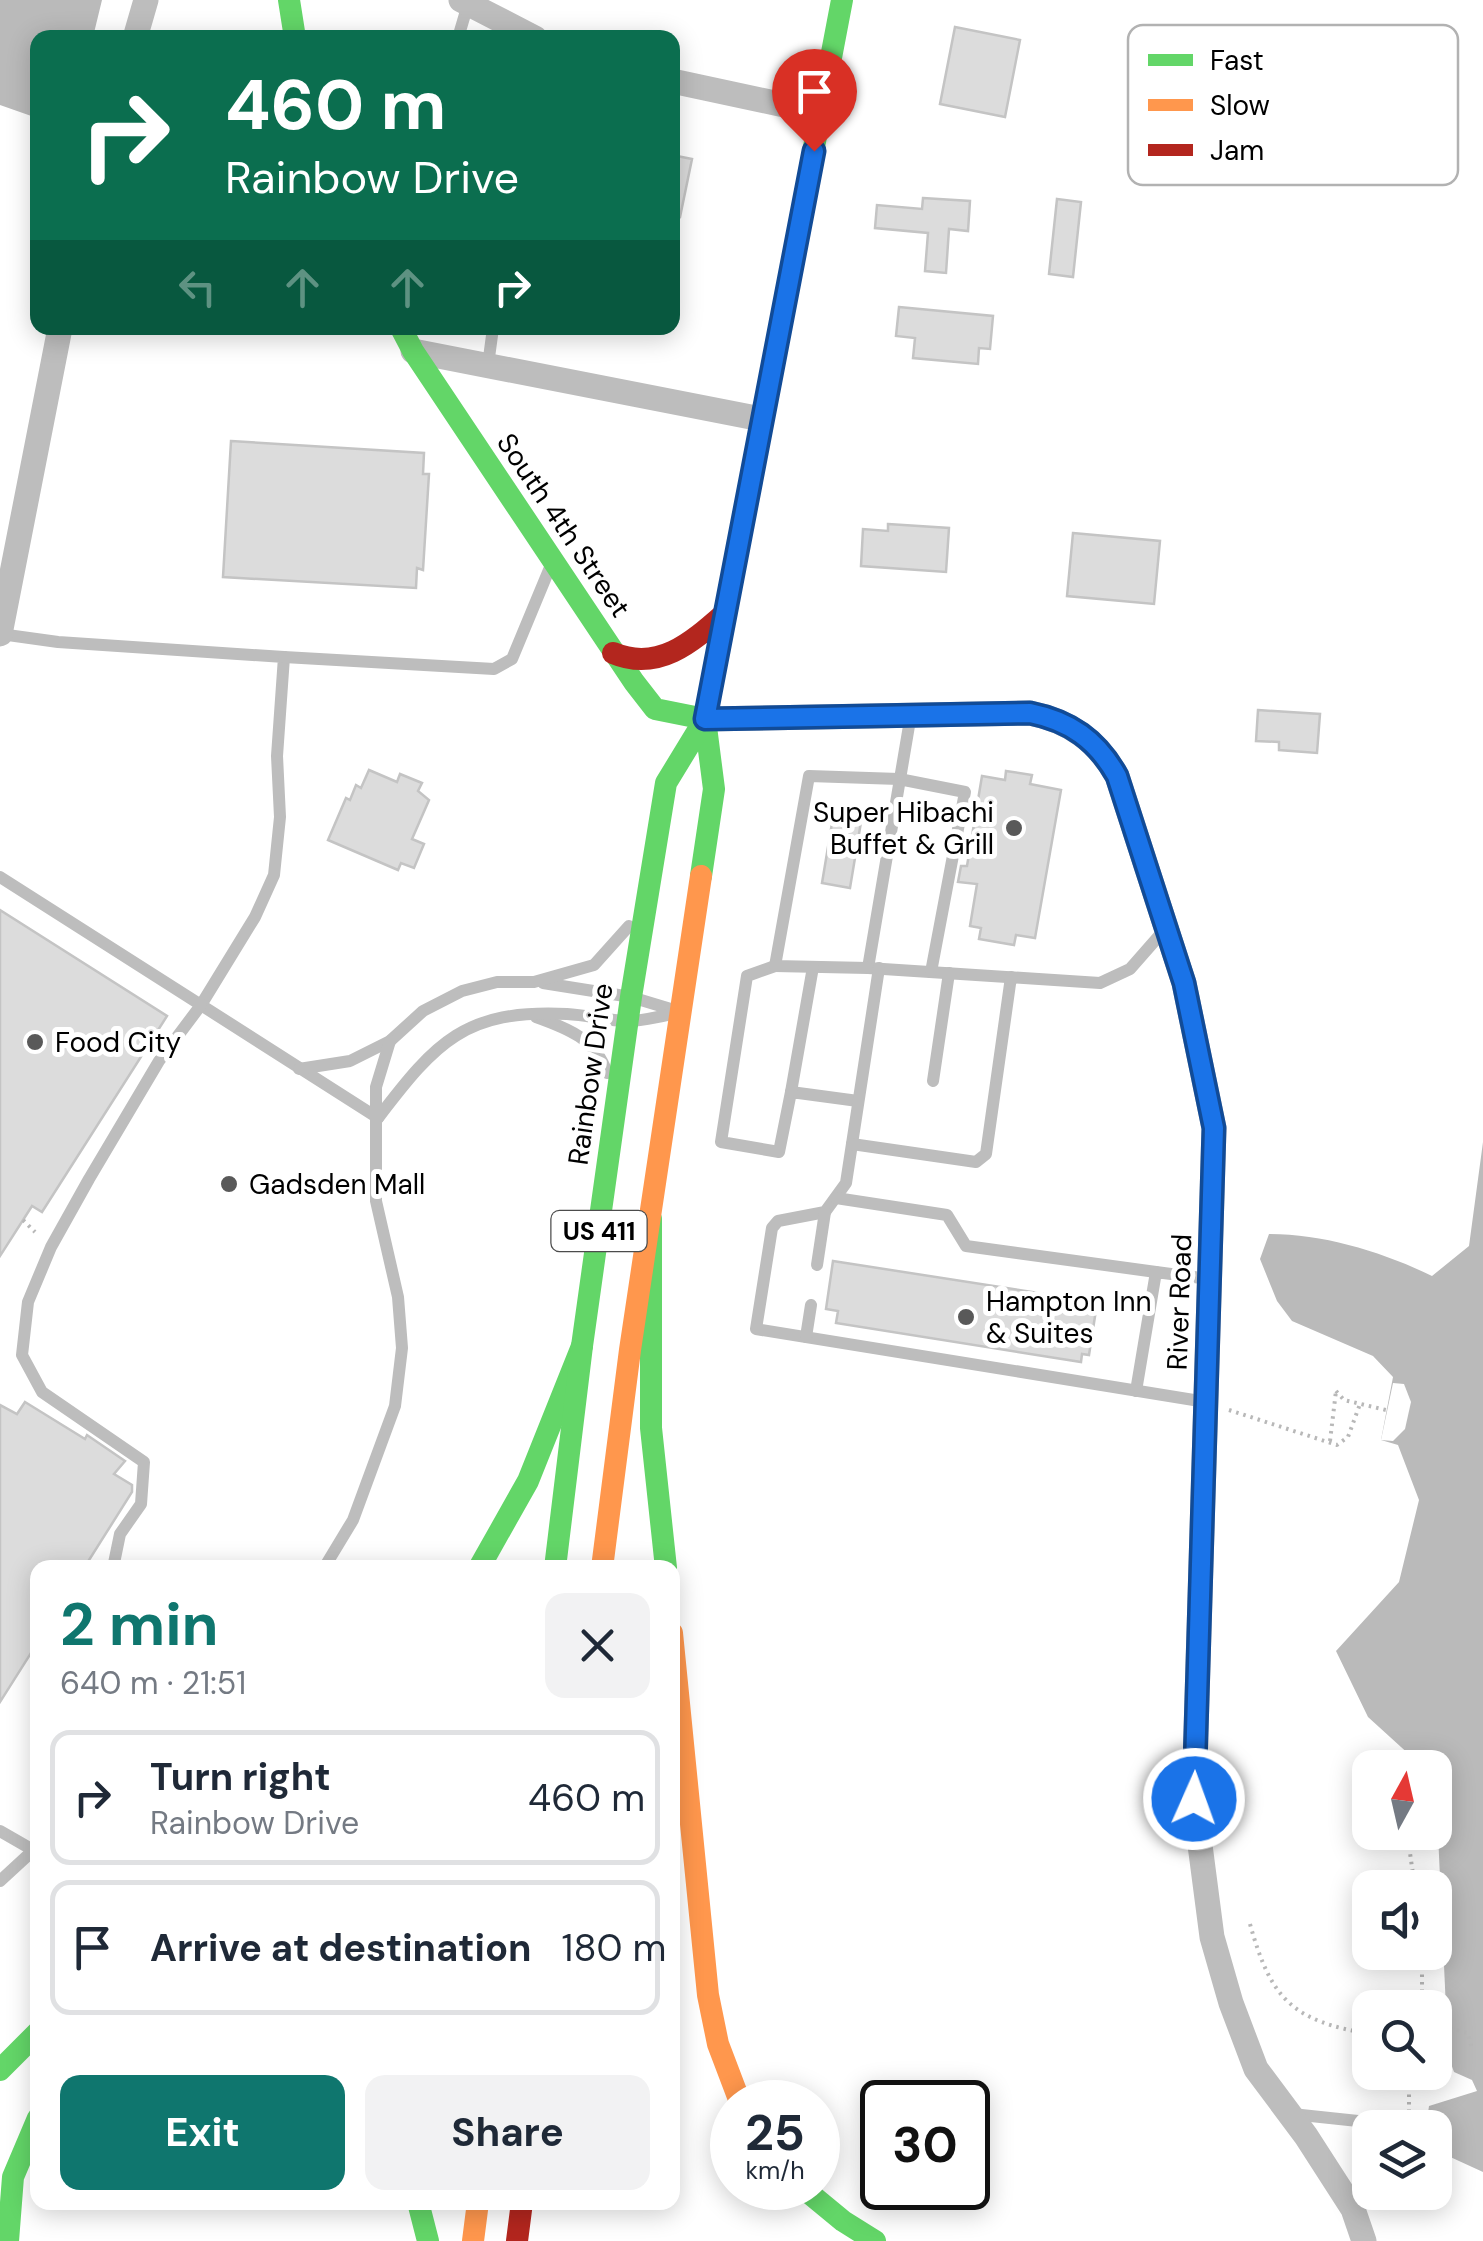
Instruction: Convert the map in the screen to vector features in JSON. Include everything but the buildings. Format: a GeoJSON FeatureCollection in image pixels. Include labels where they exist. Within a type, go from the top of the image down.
{"type":"FeatureCollection","features":[{"type":"Feature","properties":{"kind":"main road"},"geometry":{"type":"LineString","coordinates":[[289,0],[294,30]]}},
{"type":"Feature","properties":{"kind":"main road","name":"Rainbow Drive"},"geometry":{"type":"LineString","coordinates":[[603,1560],[630,1350],[714,789],[705,719],[842,0]]}},
{"type":"Feature","properties":{"kind":"main road","name":"South 4th Street"},"geometry":{"type":"LineString","coordinates":[[407,339],[552,562],[655,709],[705,719]]}},
{"type":"Feature","properties":{"kind":"main road"},"geometry":{"type":"LineString","coordinates":[[614,654],[629,663],[658,660],[681,648],[724,614]]}},
{"type":"Feature","properties":{"kind":"main road","name":"Rainbow Drive"},"geometry":{"type":"LineString","coordinates":[[557,1560],[582,1346],[666,783],[705,719]]}},
{"type":"Feature","properties":{"kind":"main road"},"geometry":{"type":"LineString","coordinates":[[651,1219],[651,1428],[665,1560]]}},
{"type":"Feature","properties":{"kind":"main road"},"geometry":{"type":"LineString","coordinates":[[484,1560],[528,1481],[582,1346]]}},
{"type":"Feature","properties":{"kind":"main road"},"geometry":{"type":"LineString","coordinates":[[680,1713],[708,1995],[718,2044],[732,2080]]}},
{"type":"Feature","properties":{"kind":"main road"},"geometry":{"type":"LineString","coordinates":[[0,2070],[30,2040]]}},
{"type":"Feature","properties":{"kind":"main road"},"geometry":{"type":"LineString","coordinates":[[8,2241],[11,2184],[30,2134]]}},
{"type":"Feature","properties":{"kind":"main road"},"geometry":{"type":"LineString","coordinates":[[420,2210],[428,2241]]}},
{"type":"Feature","properties":{"kind":"main road"},"geometry":{"type":"LineString","coordinates":[[473,2241],[477,2210]]}},
{"type":"Feature","properties":{"kind":"main road"},"geometry":{"type":"LineString","coordinates":[[517,2241],[521,2210]]}},
{"type":"Feature","properties":{"kind":"main road"},"geometry":{"type":"LineString","coordinates":[[830,2210],[876,2241]]}},
{"type":"Feature","properties":{"kind":"street"},"geometry":{"type":"LineString","coordinates":[[137,30],[146,0]]}},
{"type":"Feature","properties":{"kind":"street"},"geometry":{"type":"LineString","coordinates":[[464,2],[519,30]]}},
{"type":"Feature","properties":{"kind":"street"},"geometry":{"type":"LineString","coordinates":[[680,83],[822,113]]}},
{"type":"Feature","properties":{"kind":"street"},"geometry":{"type":"LineString","coordinates":[[0,634],[59,335]]}},
{"type":"Feature","properties":{"kind":"street"},"geometry":{"type":"LineString","coordinates":[[407,339],[488,366],[762,419]]}},
{"type":"Feature","properties":{"kind":"street","name":"River Road"},"geometry":{"type":"LineString","coordinates":[[705,719],[1030,713],[1062,722],[1089,738],[1117,776],[1184,983],[1214,1128],[1194,1799],[1212,1937],[1231,2003],[1256,2068],[1352,2209],[1364,2241]]}},
{"type":"Feature","properties":{"kind":"lane"},"geometry":{"type":"LineString","coordinates":[[459,30],[464,2]]}},
{"type":"Feature","properties":{"kind":"lane"},"geometry":{"type":"LineString","coordinates":[[488,366],[493,335]]}},
{"type":"Feature","properties":{"kind":"lane"},"geometry":{"type":"LineString","coordinates":[[0,634],[58,642],[494,668],[512,659],[552,562]]}},
{"type":"Feature","properties":{"kind":"lane"},"geometry":{"type":"LineString","coordinates":[[115,1560],[120,1534],[141,1504],[144,1462],[42,1392],[22,1355],[28,1302],[51,1247],[82,1191],[159,1061],[256,916],[274,875],[280,817],[277,756],[284,657]]}},
{"type":"Feature","properties":{"kind":"lane"},"geometry":{"type":"LineString","coordinates":[[817,1265],[825,1212],[846,1183],[899,778],[911,714]]}},
{"type":"Feature","properties":{"kind":"lane"},"geometry":{"type":"LineString","coordinates":[[775,966],[809,776],[899,778],[965,792],[931,972]]}},
{"type":"Feature","properties":{"kind":"lane"},"geometry":{"type":"LineString","coordinates":[[0,877],[378,1118]]}},
{"type":"Feature","properties":{"kind":"lane"},"geometry":{"type":"LineString","coordinates":[[534,982],[594,965],[620,938],[647,899]]}},
{"type":"Feature","properties":{"kind":"lane"},"geometry":{"type":"LineString","coordinates":[[814,966],[779,1152],[721,1142],[747,976],[775,966],[814,966],[1100,982],[1130,969],[1166,928]]}},
{"type":"Feature","properties":{"kind":"lane"},"geometry":{"type":"LineString","coordinates":[[933,1080],[949,974]]}},
{"type":"Feature","properties":{"kind":"lane"},"geometry":{"type":"LineString","coordinates":[[852,1144],[976,1162],[986,1154],[1011,977]]}},
{"type":"Feature","properties":{"kind":"lane"},"geometry":{"type":"LineString","coordinates":[[299,1069],[350,1061],[390,1041],[422,1011],[462,991],[497,982],[534,982],[632,997],[682,1012]]}},
{"type":"Feature","properties":{"kind":"lane"},"geometry":{"type":"LineString","coordinates":[[378,1118],[412,1073],[440,1045],[473,1026],[529,1014],[628,1021],[682,1012]]}},
{"type":"Feature","properties":{"kind":"lane"},"geometry":{"type":"LineString","coordinates":[[529,1014],[570,1029],[591,1044],[603,1059],[615,1116]]}},
{"type":"Feature","properties":{"kind":"lane"},"geometry":{"type":"LineString","coordinates":[[329,1560],[353,1520],[395,1406],[399,1376],[402,1348],[398,1296],[376,1201],[376,1087],[390,1041]]}},
{"type":"Feature","properties":{"kind":"lane"},"geometry":{"type":"LineString","coordinates":[[792,1092],[858,1101]]}},
{"type":"Feature","properties":{"kind":"lane"},"geometry":{"type":"LineString","coordinates":[[836,1198],[947,1215],[966,1246],[1210,1279]]}},
{"type":"Feature","properties":{"kind":"lane"},"geometry":{"type":"LineString","coordinates":[[825,1212],[778,1221],[772,1228],[756,1329],[1206,1402]]}},
{"type":"Feature","properties":{"kind":"lane"},"geometry":{"type":"LineString","coordinates":[[1136,1390],[1156,1272]]}},
{"type":"Feature","properties":{"kind":"lane"},"geometry":{"type":"LineString","coordinates":[[806,1337],[810,1306]]}},
{"type":"Feature","properties":{"kind":"lane"},"geometry":{"type":"LineString","coordinates":[[0,1831],[30,1846]]}},
{"type":"Feature","properties":{"kind":"lane"},"geometry":{"type":"LineString","coordinates":[[0,1881],[30,1853]]}},
{"type":"Feature","properties":{"kind":"lane"},"geometry":{"type":"LineString","coordinates":[[1289,2114],[1352,2121]]}},
{"type":"Feature","properties":{"kind":"path"},"geometry":{"type":"LineString","coordinates":[[23,1220],[34,1232]]}},
{"type":"Feature","properties":{"kind":"path"},"geometry":{"type":"LineString","coordinates":[[1330,1442],[1336,1391],[1344,1400],[1386,1410]]}},
{"type":"Feature","properties":{"kind":"path"},"geometry":{"type":"LineString","coordinates":[[1206,1402],[1337,1445],[1348,1437],[1360,1404]]}},
{"type":"Feature","properties":{"kind":"path"},"geometry":{"type":"LineString","coordinates":[[1250,1924],[1261,1964],[1285,2000],[1306,2016],[1332,2028],[1352,2031]]}},
{"type":"Feature","properties":{"kind":"path"},"geometry":{"type":"LineString","coordinates":[[1452,2029],[1468,2033],[1472,2049]]}},
{"type":"Feature","properties":{"kind":"shaded area"},"geometry":{"type":"Polygon","coordinates":[[[0,0],[102,0],[95,30],[30,30],[30,116],[0,105],[0,0]]]}},
{"type":"Feature","properties":{"kind":"shaded area"},"geometry":{"type":"Polygon","coordinates":[[[1483,1142],[1483,2172],[1452,2158],[1452,2110],[1428,2110],[1429,2106],[1477,2091],[1472,2080],[1454,2072],[1452,2066],[1452,1990],[1445,1990],[1444,1970],[1452,1970],[1452,1870],[1440,1870],[1439,1850],[1452,1850],[1452,1750],[1404,1750],[1368,1717],[1336,1651],[1399,1582],[1419,1500],[1398,1445],[1381,1440],[1393,1377],[1373,1356],[1292,1321],[1277,1301],[1260,1259],[1269,1234],[1311,1237],[1394,1259],[1432,1276],[1469,1246],[1483,1142]]]}},
{"type":"Feature","properties":{"kind":"pier"},"geometry":{"type":"Polygon","coordinates":[[[1393,1383],[1404,1384],[1411,1402],[1405,1429],[1393,1441],[1381,1440],[1393,1383]]]}},
{"type":"Feature","properties":{"kind":"traffic: fast"},"geometry":{"type":"LineString","coordinates":[[289,0],[294,30]]}},
{"type":"Feature","properties":{"kind":"traffic: fast"},"geometry":{"type":"LineString","coordinates":[[701,876],[714,789],[705,719],[842,0]]}},
{"type":"Feature","properties":{"kind":"traffic: fast"},"geometry":{"type":"LineString","coordinates":[[405,335],[655,709],[705,719]]}},
{"type":"Feature","properties":{"kind":"traffic: fast"},"geometry":{"type":"LineString","coordinates":[[556,1560],[631,997],[666,783],[705,719]]}},
{"type":"Feature","properties":{"kind":"traffic: fast"},"geometry":{"type":"LineString","coordinates":[[651,1219],[651,1428],[665,1560]]}},
{"type":"Feature","properties":{"kind":"traffic: fast"},"geometry":{"type":"LineString","coordinates":[[484,1560],[528,1481],[582,1346]]}},
{"type":"Feature","properties":{"kind":"traffic: fast"},"geometry":{"type":"LineString","coordinates":[[0,2070],[30,2040]]}},
{"type":"Feature","properties":{"kind":"traffic: fast"},"geometry":{"type":"LineString","coordinates":[[8,2241],[13,2177],[30,2137]]}},
{"type":"Feature","properties":{"kind":"traffic: fast"},"geometry":{"type":"LineString","coordinates":[[420,2210],[428,2241]]}},
{"type":"Feature","properties":{"kind":"traffic: fast"},"geometry":{"type":"LineString","coordinates":[[830,2210],[875,2241]]}},
{"type":"Feature","properties":{"kind":"traffic: slow"},"geometry":{"type":"LineString","coordinates":[[603,1560],[630,1350],[701,876]]}},
{"type":"Feature","properties":{"kind":"traffic: slow"},"geometry":{"type":"LineString","coordinates":[[680,1713],[708,1995],[718,2044],[732,2080]]}},
{"type":"Feature","properties":{"kind":"traffic: slow"},"geometry":{"type":"LineString","coordinates":[[473,2241],[477,2210]]}},
{"type":"Feature","properties":{"kind":"traffic: jam"},"geometry":{"type":"LineString","coordinates":[[613,653],[629,658],[659,657],[686,644],[724,614]]}},
{"type":"Feature","properties":{"kind":"traffic: jam"},"geometry":{"type":"LineString","coordinates":[[517,2241],[521,2210]]}},
{"type":"Feature","properties":{"kind":"place","name":"Super Hibachi Buffet & Grill"},"geometry":{"type":"Point","coordinates":[1014,828]}},
{"type":"Feature","properties":{"kind":"place","name":"Food City"},"geometry":{"type":"Point","coordinates":[35,1042]}},
{"type":"Feature","properties":{"kind":"place","name":"Gadsden Mall"},"geometry":{"type":"Point","coordinates":[229,1184]}},
{"type":"Feature","properties":{"kind":"place","name":"Hampton Inn & Suites"},"geometry":{"type":"Point","coordinates":[966,1317]}},
{"type":"Feature","properties":{"kind":"route"},"geometry":{"type":"LineString","coordinates":[[814,151],[705,719],[1030,713],[1062,722],[1089,738],[1117,776],[1184,983],[1214,1128],[1194,1799]]}}]}
